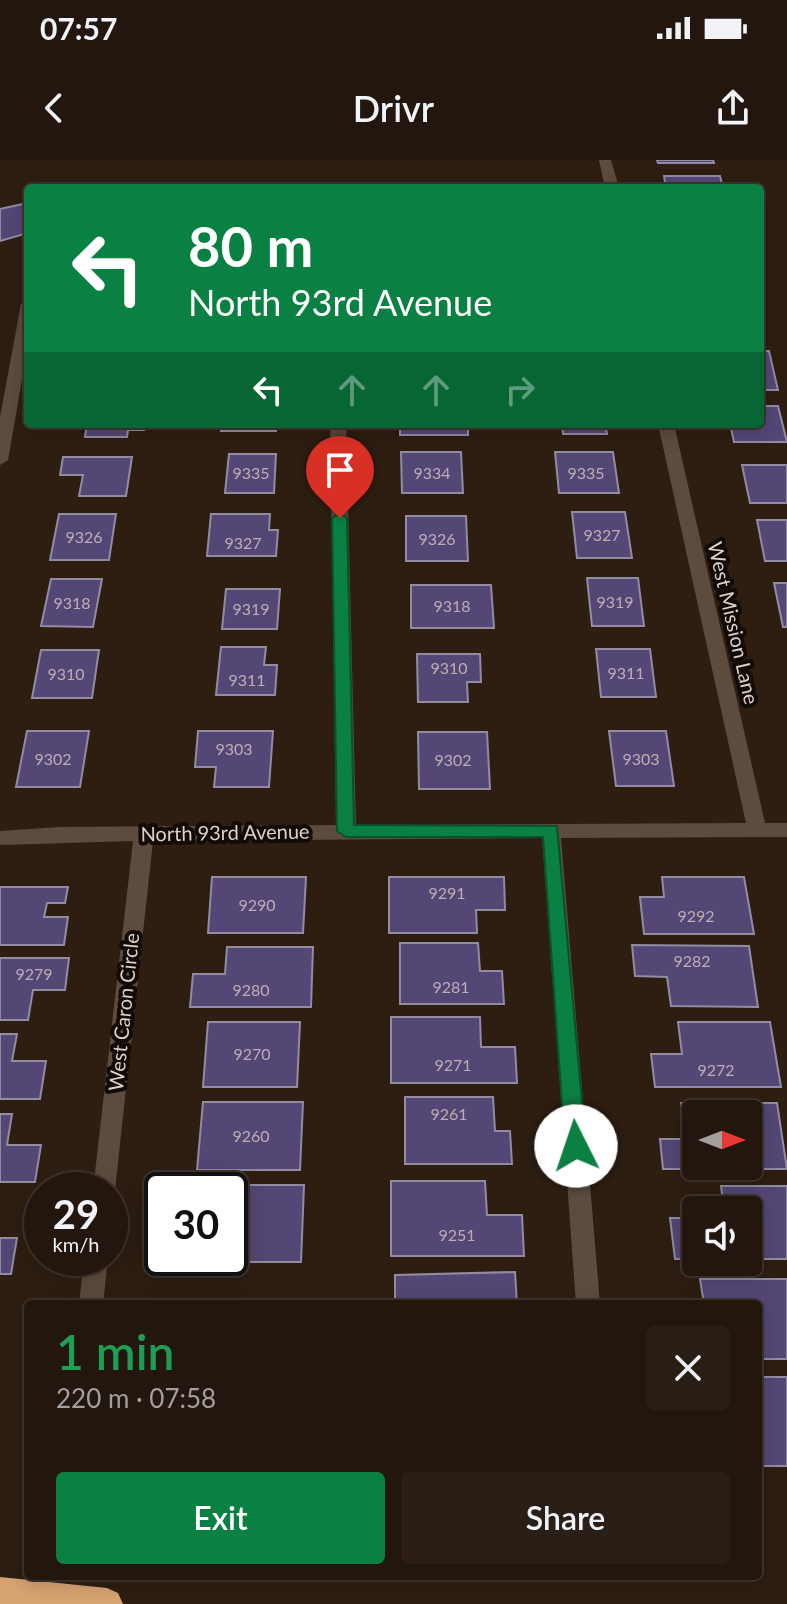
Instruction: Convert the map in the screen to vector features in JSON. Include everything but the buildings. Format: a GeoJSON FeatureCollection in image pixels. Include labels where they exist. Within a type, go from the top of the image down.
{"type":"FeatureCollection","features":[{"type":"Feature","properties":{"kind":"highway"},"geometry":{"type":"LineString","coordinates":[[0,1593],[107,1604]]}},
{"type":"Feature","properties":{"kind":"street"},"geometry":{"type":"LineString","coordinates":[[605,160],[611,184]]}},
{"type":"Feature","properties":{"kind":"street"},"geometry":{"type":"LineString","coordinates":[[0,460],[24,326]]}},
{"type":"Feature","properties":{"kind":"street"},"geometry":{"type":"LineString","coordinates":[[338,428],[346,831]]}},
{"type":"Feature","properties":{"kind":"street","name":"West Mission Lane"},"geometry":{"type":"LineString","coordinates":[[667,428],[757,831]]}},
{"type":"Feature","properties":{"kind":"street","name":"North 93rd Avenue"},"geometry":{"type":"LineString","coordinates":[[0,838],[346,831],[787,830]]}},
{"type":"Feature","properties":{"kind":"street"},"geometry":{"type":"LineString","coordinates":[[551,831],[588,1300]]}},
{"type":"Feature","properties":{"kind":"street","name":"West Caron Circle"},"geometry":{"type":"LineString","coordinates":[[106,1172],[144,834]]}},
{"type":"Feature","properties":{"kind":"street"},"geometry":{"type":"LineString","coordinates":[[91,1300],[94,1276]]}},
{"type":"Feature","properties":{"kind":"route"},"geometry":{"type":"LineString","coordinates":[[340,518],[346,831],[551,831],[576,1146]]}}]}
